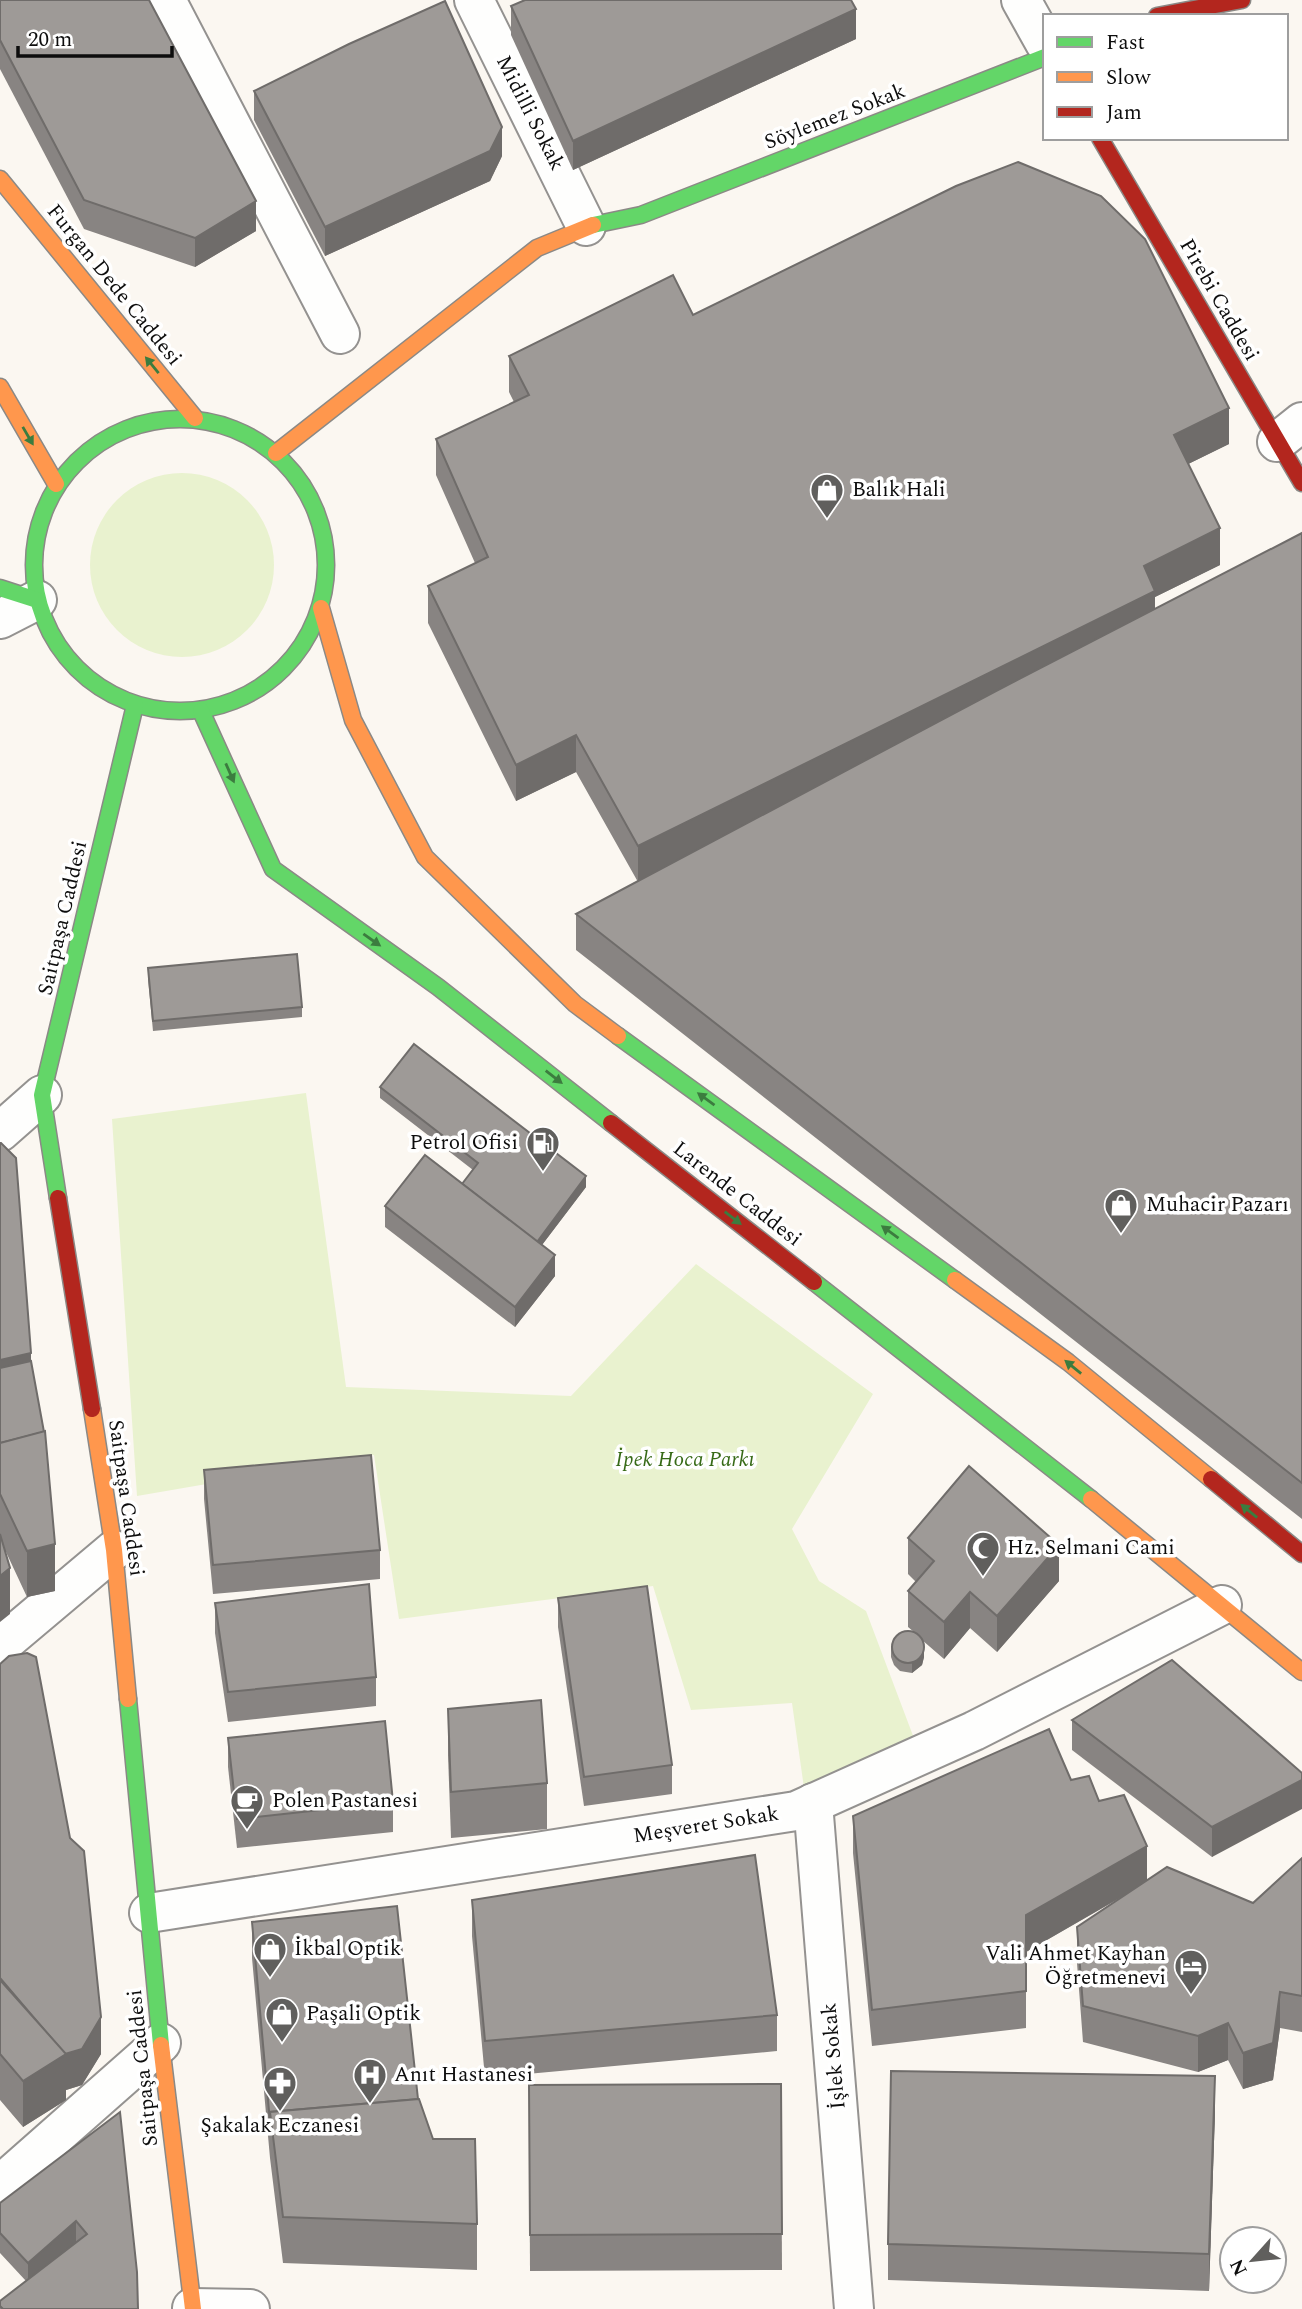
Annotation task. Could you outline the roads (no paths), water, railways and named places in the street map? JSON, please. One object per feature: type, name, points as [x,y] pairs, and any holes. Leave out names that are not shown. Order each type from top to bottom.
[{"type":"main road","points":[[1168,14],[1242,0]]},
{"type":"main road","name":"Söylemez Sokak","points":[[276,453],[537,248],[586,226],[641,215],[1043,58]]},
{"type":"main road","name":"Pirebi Caddesi","points":[[1101,140],[1290,432],[1302,483]]},
{"type":"main road","name":"Furgan Dede Caddesi","points":[[0,178],[195,418]]},
{"type":"main road","points":[[0,387],[56,484]]},
{"type":"main road","points":[[195,418],[238,430],[276,453],[304,485],[321,524],[327,566],[321,608],[303,646],[276,677],[241,699],[201,711],[168,712],[135,705],[102,689],[72,665],[51,635],[37,600],[33,560],[40,520],[56,484],[79,456],[109,435],[150,420],[195,418]]},
{"type":"main road","points":[[0,588],[37,600]]},
{"type":"main road","points":[[321,608],[353,720],[425,857],[565,995],[1068,1362],[1302,1554]]},
{"type":"main road","name":"Saitpaşa Caddesi","points":[[135,705],[42,1095],[114,1550],[161,2043],[192,2308]]},
{"type":"main road","name":"Larende Caddesi","points":[[201,711],[273,869],[438,987],[1140,1537],[1302,1672]]},
{"type":"street","points":[[166,0],[340,334]]},
{"type":"street","name":"Midilli Sokak","points":[[474,0],[586,226]]},
{"type":"street","points":[[1021,0],[1043,39]]},
{"type":"street","points":[[0,619],[37,600]]},
{"type":"street","points":[[0,1132],[42,1095]]},
{"type":"street","points":[[0,1646],[114,1550]]},
{"type":"street","name":"Meşveret Sokak","points":[[149,1913],[796,1811],[974,1731],[1222,1605]]},
{"type":"street","name":"İşlek Sokak","points":[[813,1803],[854,2309]]},
{"type":"street","points":[[0,2185],[161,2043]]},
{"type":"street","points":[[192,2308],[250,2309]]},
{"type":"place","name":"Balık Hali","points":[[827,520]]},
{"type":"place","name":"Petrol Ofisi","points":[[543,1173]]},
{"type":"place","name":"Muhacir Pazarı","points":[[1121,1235]]},
{"type":"place","name":"Hz. Selmani Cami","points":[[983,1578]]},
{"type":"place","name":"Polen Pastanesi","points":[[247,1831]]},
{"type":"place","name":"İkbal Optik","points":[[270,1979]]},
{"type":"place","name":"Vali Ahmet Kayhan Öğretmenevi","points":[[1191,1996]]},
{"type":"place","name":"Paşali Optik","points":[[282,2044]]},
{"type":"place","name":"Anıt Hastanesi","points":[[370,2105]]},
{"type":"place","name":"Şakalak Eczanesi","points":[[280,2113]]},
{"type":"park label","name":"İpek Hoca Parkı","points":[[685,1460]]}]
